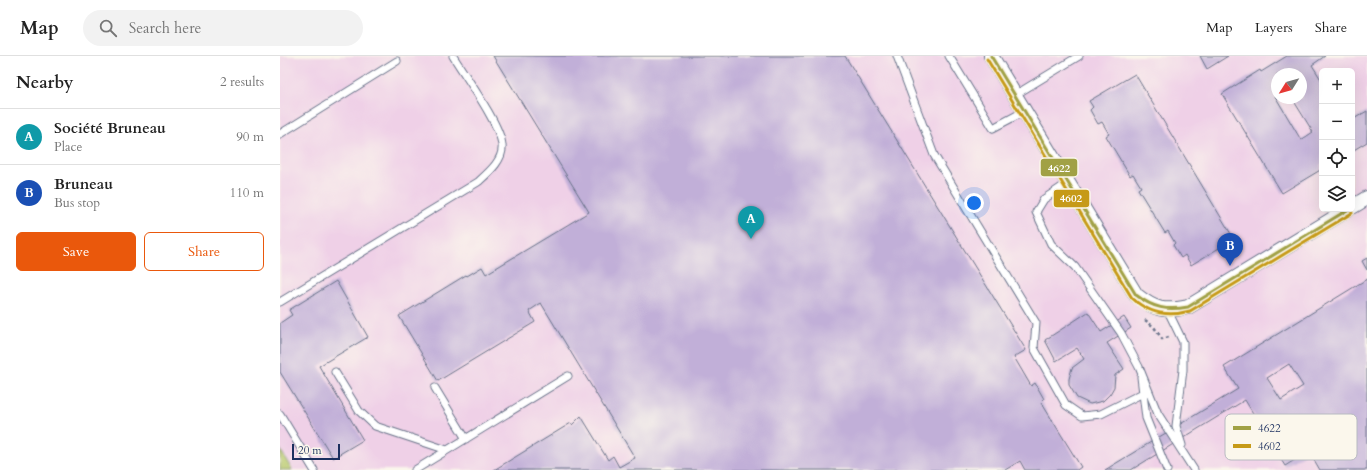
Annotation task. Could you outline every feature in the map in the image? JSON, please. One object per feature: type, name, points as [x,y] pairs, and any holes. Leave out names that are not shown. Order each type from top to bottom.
[{"type":"street","points":[[991,56],[1136,295],[1150,306],[1168,311],[1188,307],[1344,212]]},
{"type":"street","points":[[1355,205],[1367,198]]},
{"type":"lane","points":[[280,302],[478,182],[496,167],[503,146],[495,124],[453,56]]},
{"type":"lane","points":[[898,56],[934,155],[1036,323],[1034,348],[1066,405],[1082,416],[1101,414],[1143,393]]},
{"type":"lane","points":[[949,56],[993,128],[1025,111]]},
{"type":"lane","points":[[1015,95],[1079,56]]},
{"type":"lane","points":[[280,134],[397,61]]},
{"type":"lane","points":[[1068,183],[1044,199],[1036,212],[1050,244],[1075,267],[1122,333],[1139,367],[1158,414],[1186,455],[1194,470]]},
{"type":"lane","points":[[1168,311],[1184,342],[1183,370],[1176,426],[1186,455]]},
{"type":"lane","points":[[1139,367],[1146,418],[1167,470]]},
{"type":"lane","points":[[335,372],[359,411],[374,426],[447,450]]},
{"type":"lane","points":[[417,470],[568,376]]},
{"type":"lane","points":[[435,388],[466,439]]},
{"type":"lane","points":[[280,414],[314,470]]},
{"type":"shaded area","points":[[280,56],[1367,56],[1367,470],[293,470],[280,449]]},
{"type":"green space","points":[[280,449],[292,470],[280,470]]},
{"type":"building","points":[[493,56],[845,56],[1026,350],[1014,357],[1031,386],[1035,383],[1044,399],[1041,402],[1081,467],[1077,470],[1025,470],[1020,461],[1005,470],[494,470],[571,423],[572,425],[581,416],[608,460],[613,456],[619,467],[635,458],[541,303],[529,311],[535,322],[438,381],[399,316],[466,275],[467,276],[482,267],[486,274],[589,212]]},
{"type":"building","points":[[1200,56],[1228,56],[1207,69]]},
{"type":"building","points":[[1287,56],[1325,56],[1312,65],[1319,76],[1319,171],[1282,193],[1222,94],[1260,70],[1261,72]],"holes":[[[1271,68],[1307,68],[1307,104],[1296,104],[1313,132],[1301,140],[1280,104],[1271,104]]]},
{"type":"building","points":[[1135,74],[1234,239],[1191,265],[1185,255],[1181,258],[1173,245],[1175,243],[1168,231],[1165,233],[1138,189],[1141,187],[1133,174],[1130,176],[1106,136],[1109,134],[1102,122],[1098,124],[1090,110],[1093,107],[1089,101]]},
{"type":"building","points":[[1367,111],[1367,142],[1355,149],[1355,140],[1355,118]]},
{"type":"building","points":[[1367,258],[1367,270],[1362,261]]},
{"type":"building","points":[[1367,279],[1367,470],[1320,470],[1314,460],[1357,460],[1357,414],[1253,414],[1245,400],[1131,470],[1105,470],[1238,389],[1224,367]],"holes":[[[1289,364],[1303,386],[1281,400],[1267,378]]]},
{"type":"building","points":[[336,281],[368,337],[319,366],[363,440],[333,458],[280,372],[280,323],[292,315],[289,310]]},
{"type":"building","points":[[1088,312],[1101,332],[1124,317],[1131,328],[1107,343],[1124,369],[1115,375],[1114,387],[1110,394],[1103,401],[1090,404],[1077,398],[1069,385],[1072,368],[1084,359],[1077,348],[1056,361],[1045,340]]},
{"type":"building","points":[[1281,460],[1295,460],[1285,466]]},
{"type":"transit line","name":"4622","points":[[991,56],[1136,295],[1154,306],[1173,309],[1188,307],[1344,212]]},
{"type":"transit line","name":"4602","points":[[987,59],[1132,298],[1145,308],[1152,311],[1166,314],[1190,311],[1352,213]]},
{"type":"place","name":"Société Bruneau","points":[[751,239]]},
{"type":"place","name":"Bruneau","points":[[1230,266]]}]
